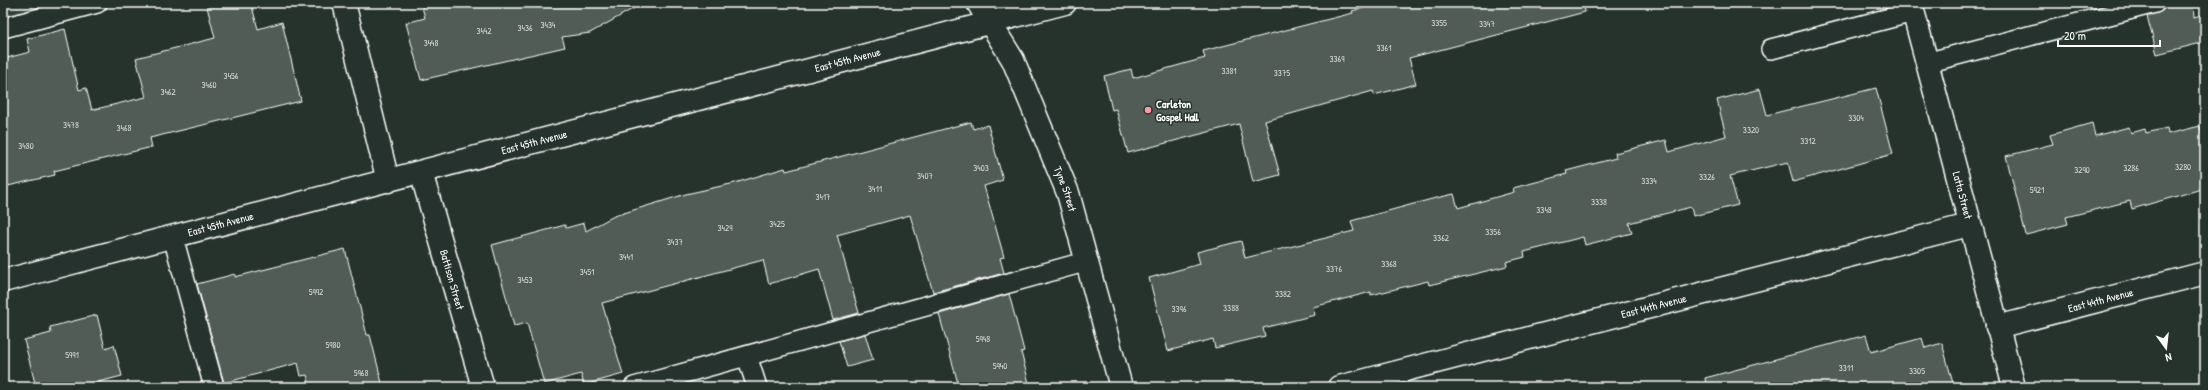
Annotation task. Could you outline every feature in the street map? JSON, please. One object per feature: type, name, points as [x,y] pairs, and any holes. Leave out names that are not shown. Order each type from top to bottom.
[{"type":"street","points":[[344,3],[388,181]]},
{"type":"street","name":"Tyne Street","points":[[978,3],[1013,60],[1068,193],[1088,261],[1121,387]]},
{"type":"street","name":"East 45th Avenue","points":[[3,281],[1065,3]]},
{"type":"street","name":"Latta Street","points":[[1912,7],[1969,225],[2014,387]]},
{"type":"street","name":"Battison Street","points":[[421,172],[483,387]]},
{"type":"street","name":"East 44th Avenue","points":[[1339,387],[1969,225]]},
{"type":"street","name":"East 44th Avenue","points":[[1997,327],[2205,273]]},
{"type":"lane","points":[[3,28],[97,3]]},
{"type":"lane","points":[[1926,63],[2155,3]]},
{"type":"lane","points":[[1771,49],[1912,7]]},
{"type":"lane","points":[[173,237],[214,387]]},
{"type":"lane","points":[[634,387],[1088,261]]},
{"type":"lane","points":[[747,356],[757,387]]},
{"type":"shaded area","points":[[3,3],[97,3],[3,28]]},
{"type":"building","points":[[206,3],[251,3],[258,29],[282,22],[301,101],[150,138],[152,147],[54,171],[55,175],[8,186],[8,184],[3,185],[3,59],[30,52],[27,39],[65,29],[79,90],[86,88],[92,110],[146,97],[136,58],[215,38]]},
{"type":"building","points":[[421,3],[643,3],[590,33],[562,37],[565,47],[421,80],[406,23],[425,18]]},
{"type":"building","points":[[1381,3],[1584,3],[1585,12],[1409,58],[1416,84],[1374,95],[1373,91],[1265,121],[1280,175],[1253,182],[1239,124],[1128,153],[1116,109],[1112,110],[1104,76],[1131,69],[1133,78],[1205,58],[1203,51],[1353,13],[1352,11]]},
{"type":"building","points":[[2166,3],[2193,3],[2194,17],[2205,14],[2205,42],[2157,54],[2147,16],[2162,11]]},
{"type":"building","points":[[1876,88],[1893,154],[1793,182],[1788,162],[1730,176],[1738,205],[1693,216],[1691,207],[1629,223],[1632,233],[1585,245],[1583,237],[1524,252],[1525,257],[1506,262],[1507,266],[1429,285],[1428,281],[1371,295],[1371,292],[1313,307],[1315,315],[1263,328],[1265,336],[1215,348],[1213,339],[1168,351],[1149,278],[1200,264],[1197,252],[1241,241],[1245,258],[1354,231],[1351,221],[1432,199],[1454,194],[1458,208],[1514,192],[1513,188],[1567,174],[1566,171],[1616,158],[1615,153],[1666,140],[1669,152],[1726,136],[1717,100],[1760,89],[1767,115]]},
{"type":"building","points":[[971,122],[973,129],[988,125],[1003,180],[984,186],[1004,257],[1000,258],[1004,273],[933,292],[910,215],[837,235],[859,313],[833,320],[819,269],[769,284],[763,260],[602,303],[623,374],[584,385],[581,374],[544,384],[527,323],[514,326],[492,245],[565,225],[566,228],[584,223],[586,231],[614,216],[686,194],[735,183],[785,168],[786,171]]},
{"type":"building","points":[[2092,123],[2095,136],[2129,127],[2131,133],[2145,129],[2146,133],[2167,128],[2168,134],[2200,126],[2205,146],[2205,188],[2132,209],[2130,201],[2066,217],[2068,224],[2026,235],[2006,156],[2053,144],[2050,135]]},
{"type":"building","points":[[345,249],[367,335],[370,335],[383,387],[310,387],[307,375],[301,376],[298,363],[224,383],[197,284],[235,274],[235,277]]},
{"type":"building","points":[[1009,294],[1024,351],[1021,352],[1030,387],[959,387],[939,314]]},
{"type":"building","points":[[97,315],[105,348],[114,345],[122,376],[79,387],[36,387],[24,340],[51,333],[50,327]]},
{"type":"building","points":[[865,334],[873,360],[847,367],[839,341]]},
{"type":"building","points":[[1866,335],[1871,352],[1922,338],[1925,348],[1942,343],[1954,387],[1706,387],[1705,378]]},
{"type":"place","name":"Carleton Gospel Hall","points":[[1148,110]]}]
